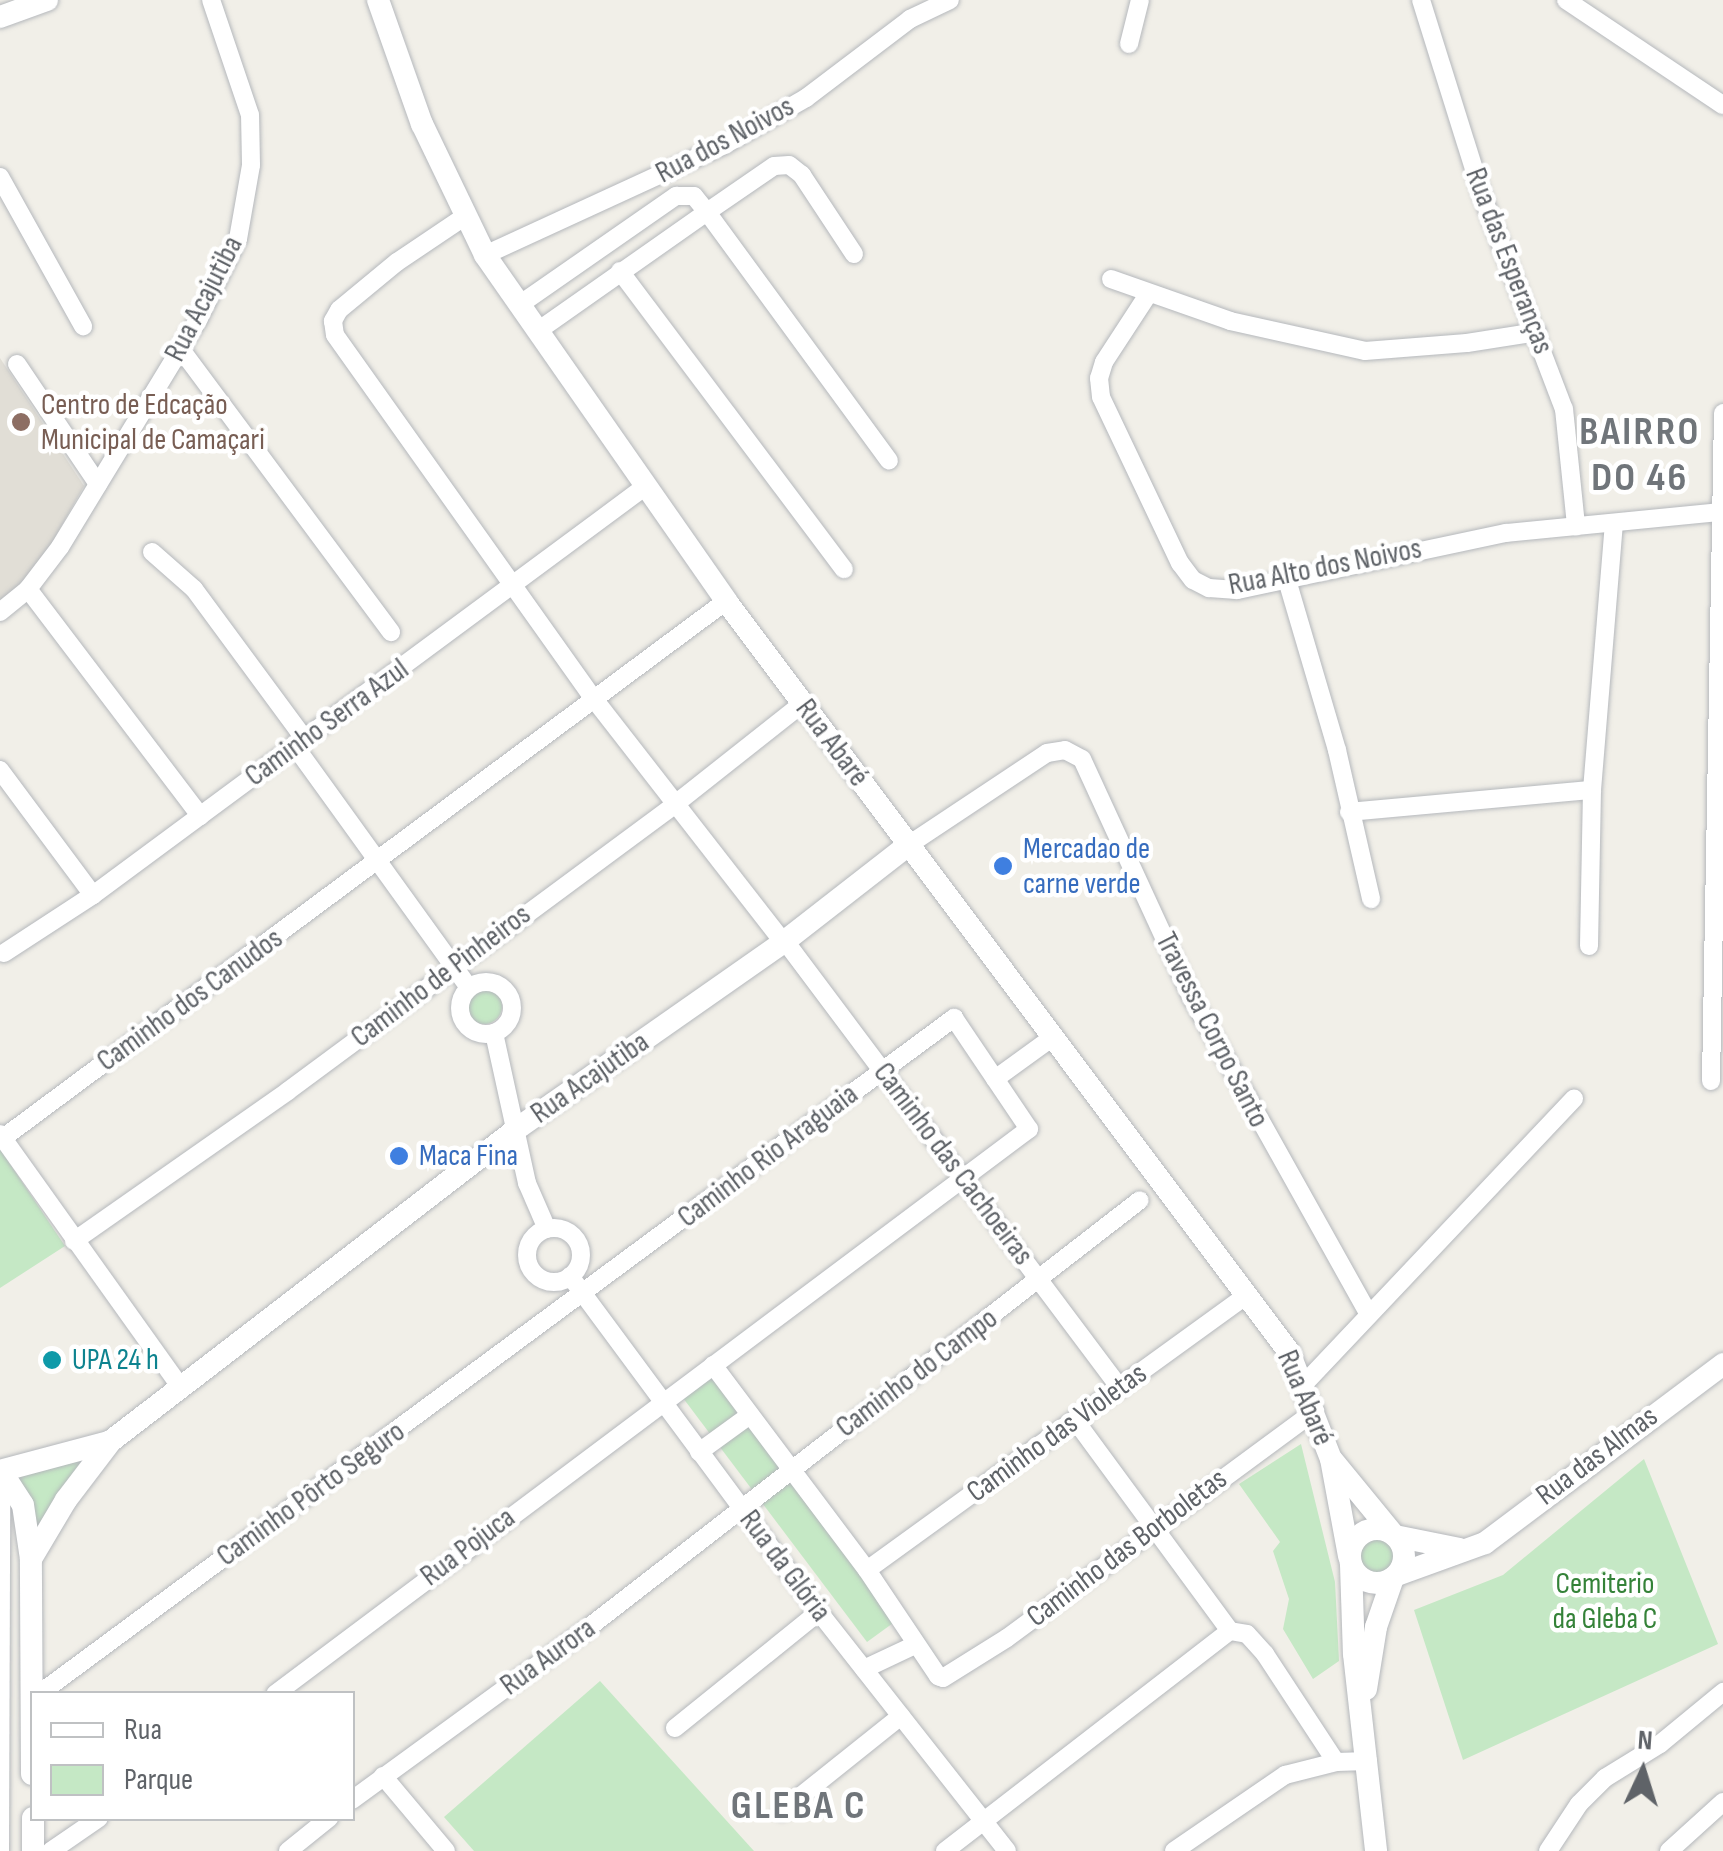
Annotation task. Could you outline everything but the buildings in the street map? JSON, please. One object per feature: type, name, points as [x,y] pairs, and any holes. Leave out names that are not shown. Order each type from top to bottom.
[{"type":"street","points":[[0,17],[47,0]]},
{"type":"street","name":"Rua Acajutiba","points":[[0,612],[28,588],[60,547],[200,318],[238,239],[251,165],[248,105],[211,0]]},
{"type":"street","name":"Rua Abaré","points":[[378,0],[422,124],[485,255],[726,601],[1289,1352],[1331,1459],[1350,1561],[1354,1654],[1376,1851]]},
{"type":"street","name":"Rua dos Noivos","points":[[485,255],[726,144],[806,98],[910,18],[950,0]]},
{"type":"street","points":[[1129,44],[1140,0]]},
{"type":"street","name":"Rua das Esperanças","points":[[1420,0],[1480,192],[1564,409],[1576,526]]},
{"type":"street","points":[[1566,0],[1723,105]]},
{"type":"street","points":[[540,330],[774,166],[789,166],[802,175],[854,254]]},
{"type":"street","points":[[0,177],[83,326]]},
{"type":"street","points":[[522,303],[676,196],[694,196],[889,462]]},
{"type":"street","name":"Caminho das Cachoeiras","points":[[464,217],[351,299],[335,315],[334,335],[594,699],[883,1070],[1120,1388]]},
{"type":"street","points":[[620,271],[844,569]]},
{"type":"street","points":[[1111,280],[1261,330],[1365,352],[1537,332]]},
{"type":"street","name":"Rua Alto dos Noivos","points":[[1149,293],[1099,378],[1101,397],[1121,446],[1193,580],[1227,590],[1436,546],[1576,526],[1720,512]]},
{"type":"street","points":[[180,348],[391,632]]},
{"type":"street","points":[[17,364],[98,484]]},
{"type":"street","points":[[1711,1082],[1723,413]]},
{"type":"street","name":"Caminho Serra Azul","points":[[4,953],[93,895],[646,486]]},
{"type":"street","points":[[1589,946],[1592,790],[1614,524]]},
{"type":"street","points":[[152,552],[194,590],[469,988]]},
{"type":"street","points":[[1287,580],[1338,750],[1349,812],[1372,899]]},
{"type":"street","points":[[28,588],[200,816]]},
{"type":"street","name":"Caminho dos Canudos","points":[[1,1136],[726,601]]},
{"type":"street","name":"Caminho de Pinheiros","points":[[74,1242],[165,1180],[674,805],[802,704]]},
{"type":"street","name":"Travessa Corpo Santo","points":[[907,846],[1047,754],[1065,750],[1082,760],[1192,998],[1370,1315]]},
{"type":"street","points":[[0,770],[93,895]]},
{"type":"street","points":[[1349,812],[1592,790]]},
{"type":"street","name":"Rua Acajutiba","points":[[31,1558],[65,1501],[111,1441],[518,1128],[784,942],[907,846]]},
{"type":"street","points":[[488,982],[506,991],[512,1010],[510,1020],[494,1033],[474,1032],[461,1017],[462,997],[469,988],[488,982]]},
{"type":"street","name":"Caminho Rio Araguaia","points":[[582,1294],[954,1018],[995,1079]]},
{"type":"street","points":[[494,1033],[518,1128],[527,1183],[546,1229]]},
{"type":"street","points":[[995,1079],[1053,1038]]},
{"type":"street","name":"Rua Pojuca","points":[[279,1691],[1029,1129],[995,1079]]},
{"type":"street","points":[[1304,1384],[1574,1098]]},
{"type":"street","points":[[1,1136],[182,1388]]},
{"type":"street","name":"Caminho do Campo","points":[[742,1510],[790,1468],[1140,1200]]},
{"type":"street","points":[[546,1229],[565,1230],[578,1243],[580,1261],[570,1276],[552,1282],[530,1266],[532,1240],[546,1229]]},
{"type":"street","name":"Rua da Glória","points":[[570,1276],[819,1612],[1007,1851]]},
{"type":"street","name":"Caminho Pôrto Seguro","points":[[43,1691],[582,1294]]},
{"type":"street","name":"Caminho das Violetas","points":[[868,1570],[1247,1295]]},
{"type":"street","name":"Rua das Almas","points":[[1395,1576],[1473,1549],[1723,1364]]},
{"type":"street","points":[[713,1365],[868,1570],[916,1644],[864,1669]]},
{"type":"street","name":"Caminho das Borboletas","points":[[916,1644],[938,1676],[952,1676],[1315,1411]]},
{"type":"street","points":[[699,1452],[750,1415]]},
{"type":"street","points":[[1075,1420],[1230,1632]]},
{"type":"street","points":[[0,1471],[111,1441]]},
{"type":"street","name":"Rua Abaré","points":[[1331,1459],[1394,1535]]},
{"type":"street","points":[[0,1471],[22,1505],[31,1558],[32,1691]]},
{"type":"street","points":[[0,1471],[0,1851]]},
{"type":"street","name":"Rua Aurora","points":[[355,1798],[742,1510]]},
{"type":"street","points":[[1394,1535],[1404,1553],[1395,1576],[1369,1582],[1350,1561],[1362,1534],[1380,1529],[1442,1549],[1473,1549]]},
{"type":"street","name":"Rua Abaré","points":[[1362,1707],[1376,1627],[1395,1576]]},
{"type":"street","points":[[675,1728],[819,1612]]},
{"type":"street","points":[[944,1851],[1230,1632],[1246,1634],[1265,1654],[1336,1762]]},
{"type":"street","points":[[1548,1851],[1579,1804],[1605,1778],[1660,1744],[1723,1692]]},
{"type":"street","points":[[782,1811],[900,1716]]},
{"type":"street","points":[[1174,1851],[1285,1775],[1336,1762],[1368,1761]]},
{"type":"street","points":[[384,1776],[446,1851]]},
{"type":"street","points":[[1669,1851],[1723,1802]]},
{"type":"street","points":[[33,1821],[33,1851]]},
{"type":"street","points":[[51,1851],[96,1821]]},
{"type":"street","points":[[288,1851],[325,1821]]},
{"type":"shaded area","name":"Centro de Edcação Municipal de Camaçari","points":[[0,358],[84,486],[45,555],[22,585],[0,600]]},
{"type":"green space","points":[[484,988],[497,993],[502,1006],[497,1019],[484,1024],[471,1019],[466,1006],[471,993]]},
{"type":"green space","points":[[0,1149],[65,1246],[0,1288]]},
{"type":"green space","points":[[709,1372],[900,1618],[867,1642],[680,1394]]},
{"type":"green space","points":[[1301,1444],[1335,1582],[1339,1661],[1313,1679],[1283,1629],[1289,1599],[1273,1551],[1280,1542],[1239,1484]]},
{"type":"green space","points":[[97,1448],[32,1553],[12,1473]]},
{"type":"green space","name":"Cemiterio da Gleba C","points":[[1644,1459],[1718,1644],[1463,1760],[1414,1610],[1503,1575]]},
{"type":"green space","points":[[1378,1532],[1395,1539],[1402,1556],[1395,1573],[1378,1580],[1361,1573],[1354,1556],[1361,1539]]},
{"type":"green space","points":[[600,1681],[754,1851],[474,1851],[444,1817]]},
{"type":"place","name":"Centro de Edcação Municipal de Camaçari","points":[[21,422]]},
{"type":"place","name":"Mercadao de carne verde","points":[[1003,866]]},
{"type":"place","name":"Maca Fina","points":[[399,1156]]},
{"type":"place","name":"UPA 24 h","points":[[52,1360]]},
{"type":"district","name":"BAIRRO DO 46","points":[[1640,455]]},
{"type":"district","name":"GLEBA C","points":[[799,1806]]}]
